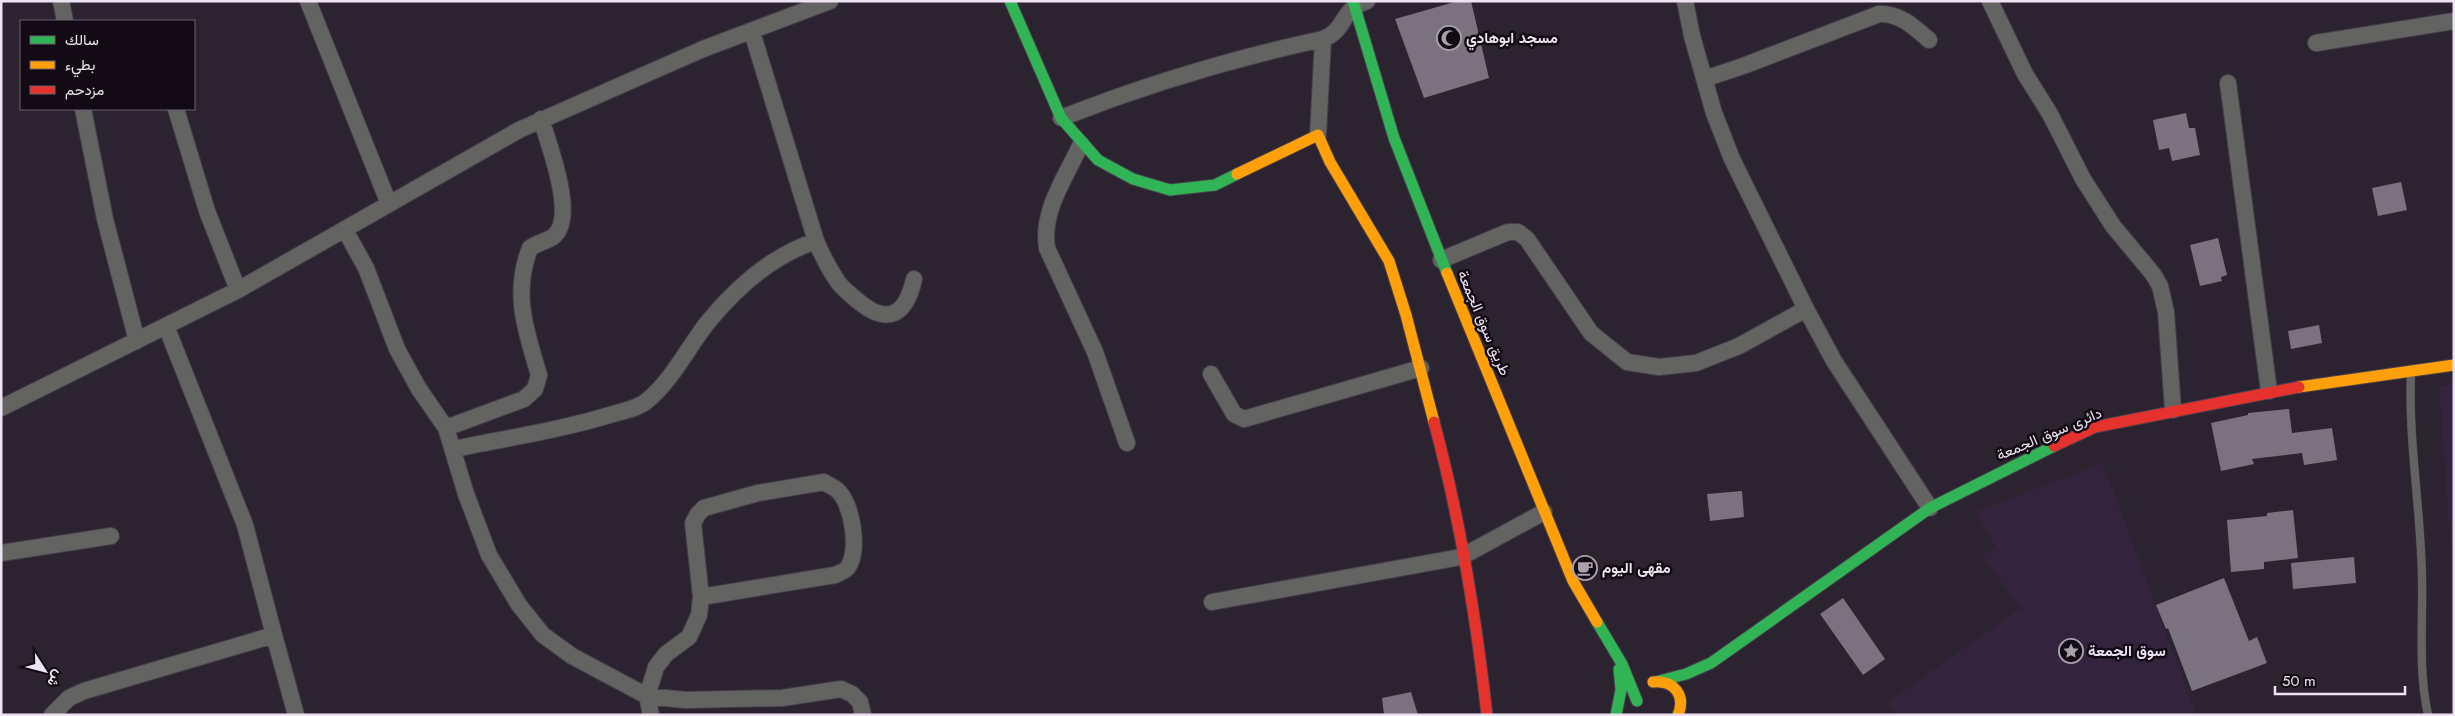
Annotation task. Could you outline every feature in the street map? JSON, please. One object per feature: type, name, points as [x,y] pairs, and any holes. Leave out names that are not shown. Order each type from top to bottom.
[{"type":"street","points":[[61,1],[65,20]]},
{"type":"street","points":[[308,1],[388,204]]},
{"type":"street","points":[[1,408],[238,290],[541,119],[703,49],[830,1]]},
{"type":"street","points":[[1010,1],[1061,118],[1098,160],[1133,180],[1170,190],[1215,185],[1318,136]]},
{"type":"street","points":[[1686,1],[1704,79],[1714,113],[1732,158],[1806,309],[1834,361],[1930,508]]},
{"type":"street","points":[[1990,1],[2025,74],[2050,114],[2083,179],[2113,226],[2153,274],[2160,286],[2166,312],[2173,410]]},
{"type":"street","points":[[1061,118],[1115,97],[1230,63],[1323,39],[1333,35],[1358,3]]},
{"type":"street","name":"طريق سوق الجمعة","points":[[1358,3],[1394,138],[1441,260],[1573,581],[1614,651],[1637,708],[1642,689],[1656,682]]},
{"type":"street","points":[[1704,79],[1879,14],[1888,14],[1908,22],[1929,40]]},
{"type":"street","points":[[2316,44],[2454,21]]},
{"type":"street","points":[[752,32],[816,241],[839,284],[872,312],[888,315],[901,310],[911,294],[914,279]]},
{"type":"street","points":[[1323,39],[1318,136],[1330,162],[1389,261],[1421,368],[1444,459],[1461,557],[1478,636],[1487,715]]},
{"type":"street","points":[[2228,83],[2269,391]]},
{"type":"street","points":[[83,110],[105,218],[137,341]]},
{"type":"street","points":[[176,110],[207,211],[238,290]]},
{"type":"street","points":[[446,428],[524,399],[539,382],[539,375],[520,308],[523,282],[530,248],[554,236],[560,227],[562,207],[554,160],[541,119]]},
{"type":"street","points":[[1082,144],[1048,215],[1044,231],[1047,248],[1095,352],[1127,443]]},
{"type":"street","points":[[345,230],[366,268],[397,349],[419,389],[446,428],[454,449],[466,494],[489,555],[519,605],[543,635],[572,656],[647,696],[685,700],[782,698],[841,689],[852,694],[860,702],[863,715]]},
{"type":"street","points":[[1441,260],[1508,232],[1518,232],[1527,239],[1591,333],[1627,362],[1659,367],[1696,363],[1705,360],[1738,346],[1806,309]]},
{"type":"street","points":[[454,449],[594,420],[633,408],[648,401],[670,376],[708,322],[732,296],[779,257],[816,241]]},
{"type":"street","points":[[166,326],[245,525],[296,715]]},
{"type":"street","name":"دائرى سوق الجمعة","points":[[1735,648],[1930,508],[2040,452],[2096,427],[2269,391],[2454,365]]},
{"type":"street","points":[[1211,374],[1234,414],[1244,419],[1421,368]]},
{"type":"street","points":[[651,715],[647,696],[656,667],[666,654],[689,637],[699,615],[701,597],[693,523],[698,514],[704,508],[758,493],[824,482],[837,490],[845,499],[855,538],[852,559],[848,568],[835,575],[701,597]]},
{"type":"street","points":[[1212,602],[1461,557],[1544,512]]},
{"type":"street","points":[[1,553],[111,536]]},
{"type":"street","points":[[52,715],[69,698],[84,691],[274,635]]},
{"type":"street","points":[[1704,679],[1735,648]]},
{"type":"street","points":[[1656,682],[1686,674],[1711,663],[1735,648]]},
{"type":"street","points":[[1614,651],[1656,682],[1676,688],[1681,699],[1680,711]]},
{"type":"street","points":[[1614,651],[1621,690],[1616,715]]},
{"type":"street","points":[[1680,711],[1693,692]]},
{"type":"lane","points":[[2411,371],[2409,406],[2422,578],[2421,655],[2423,693],[2428,715]]},
{"type":"shaded area","points":[[2454,385],[2454,540],[2450,541],[2439,386]]},
{"type":"shaded area","points":[[2103,463],[2196,715],[1896,715],[1888,702],[2021,608],[1982,556],[1996,547],[1975,512]]},
{"type":"building","points":[[1458,1],[1471,1],[1489,78],[1424,98],[1395,19]]},
{"type":"building","points":[[2186,113],[2189,128],[2195,128],[2200,155],[2172,161],[2169,148],[2159,150],[2153,120]]},
{"type":"building","points":[[2401,182],[2407,210],[2378,216],[2372,188]]},
{"type":"building","points":[[2218,238],[2227,275],[2221,277],[2222,281],[2200,286],[2190,245]]},
{"type":"building","points":[[2319,325],[2322,343],[2291,349],[2288,331]]},
{"type":"building","points":[[2289,409],[2292,433],[2332,428],[2337,460],[2304,465],[2302,453],[2252,459],[2254,464],[2221,471],[2211,423],[2248,415],[2248,413]]},
{"type":"building","points":[[1742,491],[1744,517],[1710,521],[1707,494]]},
{"type":"building","points":[[2293,510],[2298,558],[2264,562],[2264,569],[2231,572],[2227,520],[2267,516],[2267,513]]},
{"type":"building","points":[[2354,557],[2356,583],[2293,589],[2291,563]]},
{"type":"building","points":[[2224,578],[2249,641],[2257,637],[2267,663],[2192,691],[2168,628],[2166,629],[2156,605]]},
{"type":"building","points":[[1843,598],[1885,659],[1863,675],[1820,614]]},
{"type":"building","points":[[1411,692],[1418,715],[1384,715],[1382,698]]},
{"type":"traffic: fast","points":[[1010,1],[1061,118],[1098,160],[1133,179],[1170,190],[1215,185],[1237,174]]},
{"type":"traffic: fast","points":[[1353,1],[1394,138],[1447,273]]},
{"type":"traffic: fast","points":[[1659,681],[1686,674],[1711,663],[1930,508],[2054,446]]},
{"type":"traffic: fast","points":[[1597,622],[1622,664],[1637,701]]},
{"type":"traffic: fast","points":[[1616,715],[1621,690],[1619,669]]},
{"type":"traffic: slow","points":[[1237,174],[1318,135],[1330,162],[1389,261],[1406,315],[1434,422]]},
{"type":"traffic: slow","points":[[1447,273],[1573,581],[1597,622]]},
{"type":"traffic: slow","points":[[2299,387],[2454,365]]},
{"type":"traffic: slow","points":[[1653,682],[1667,684],[1676,690],[1680,701],[1678,715]]},
{"type":"traffic: jam","points":[[2054,446],[2095,427],[2299,387]]},
{"type":"traffic: jam","points":[[1434,422],[1452,494],[1466,568],[1478,641],[1487,715]]},
{"type":"place","name":"مسجد ابوهادي","points":[[1449,38]]},
{"type":"place","name":"مقهى اليوم","points":[[1585,568]]},
{"type":"place","name":"سوق الجمعة","points":[[2071,651]]}]
